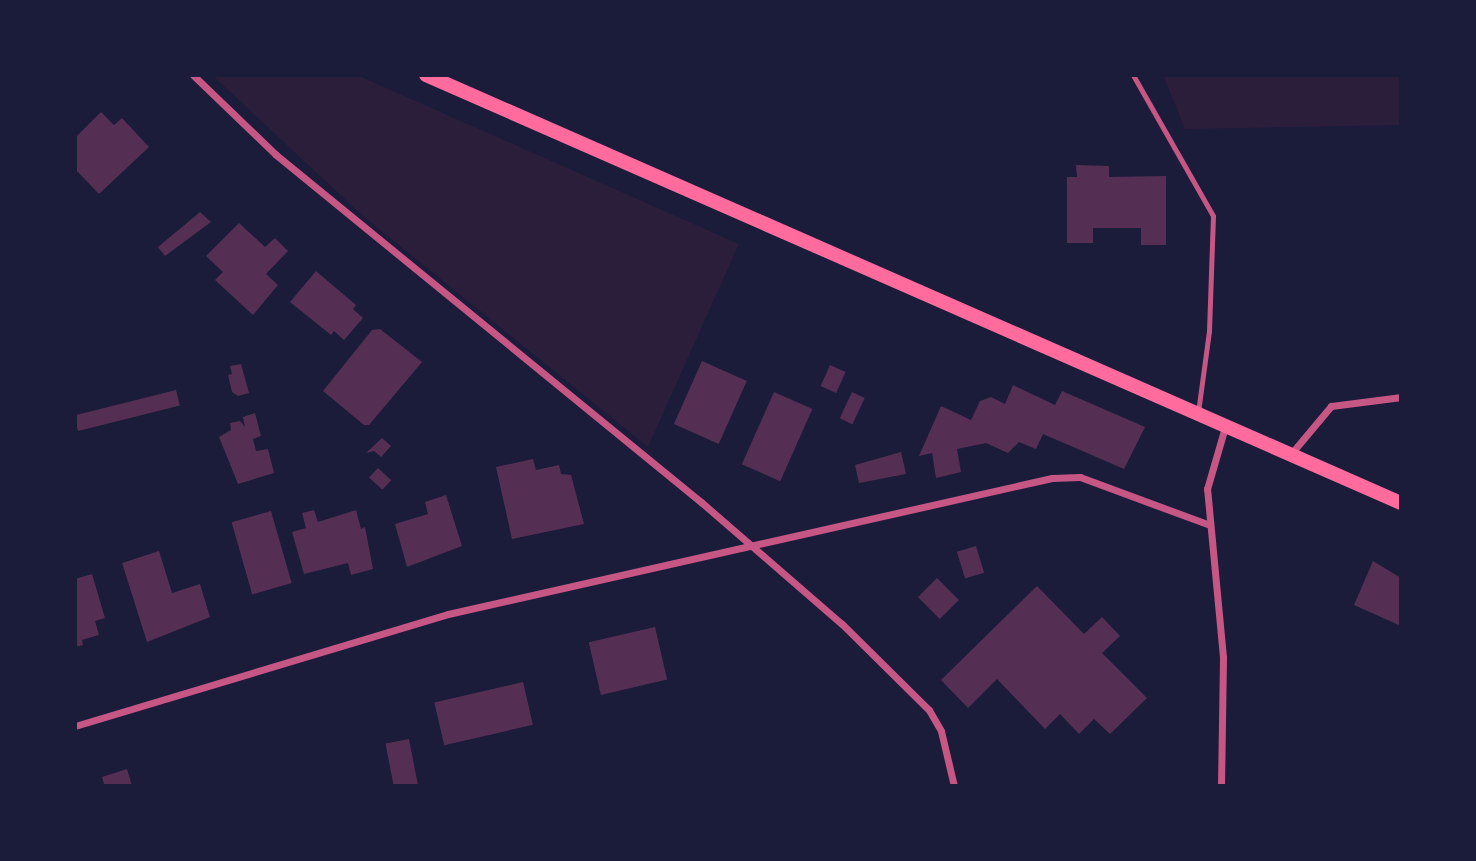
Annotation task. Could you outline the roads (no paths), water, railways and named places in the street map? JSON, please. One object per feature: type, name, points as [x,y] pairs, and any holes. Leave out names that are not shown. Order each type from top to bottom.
[{"type":"main road","points":[[426,75],[1401,503]]},
{"type":"street","points":[[192,75],[303,178],[751,544],[822,606],[929,710],[941,731],[954,786]]},
{"type":"street","points":[[1290,455],[1331,406],[1401,397]]},
{"type":"street","points":[[1221,786],[1223,656],[1207,524],[1207,489],[1225,427]]},
{"type":"street","points":[[75,726],[448,614],[1052,478],[1080,477],[1207,524]]},
{"type":"lane","points":[[1133,75],[1213,216],[1209,331],[1198,415]]}]
